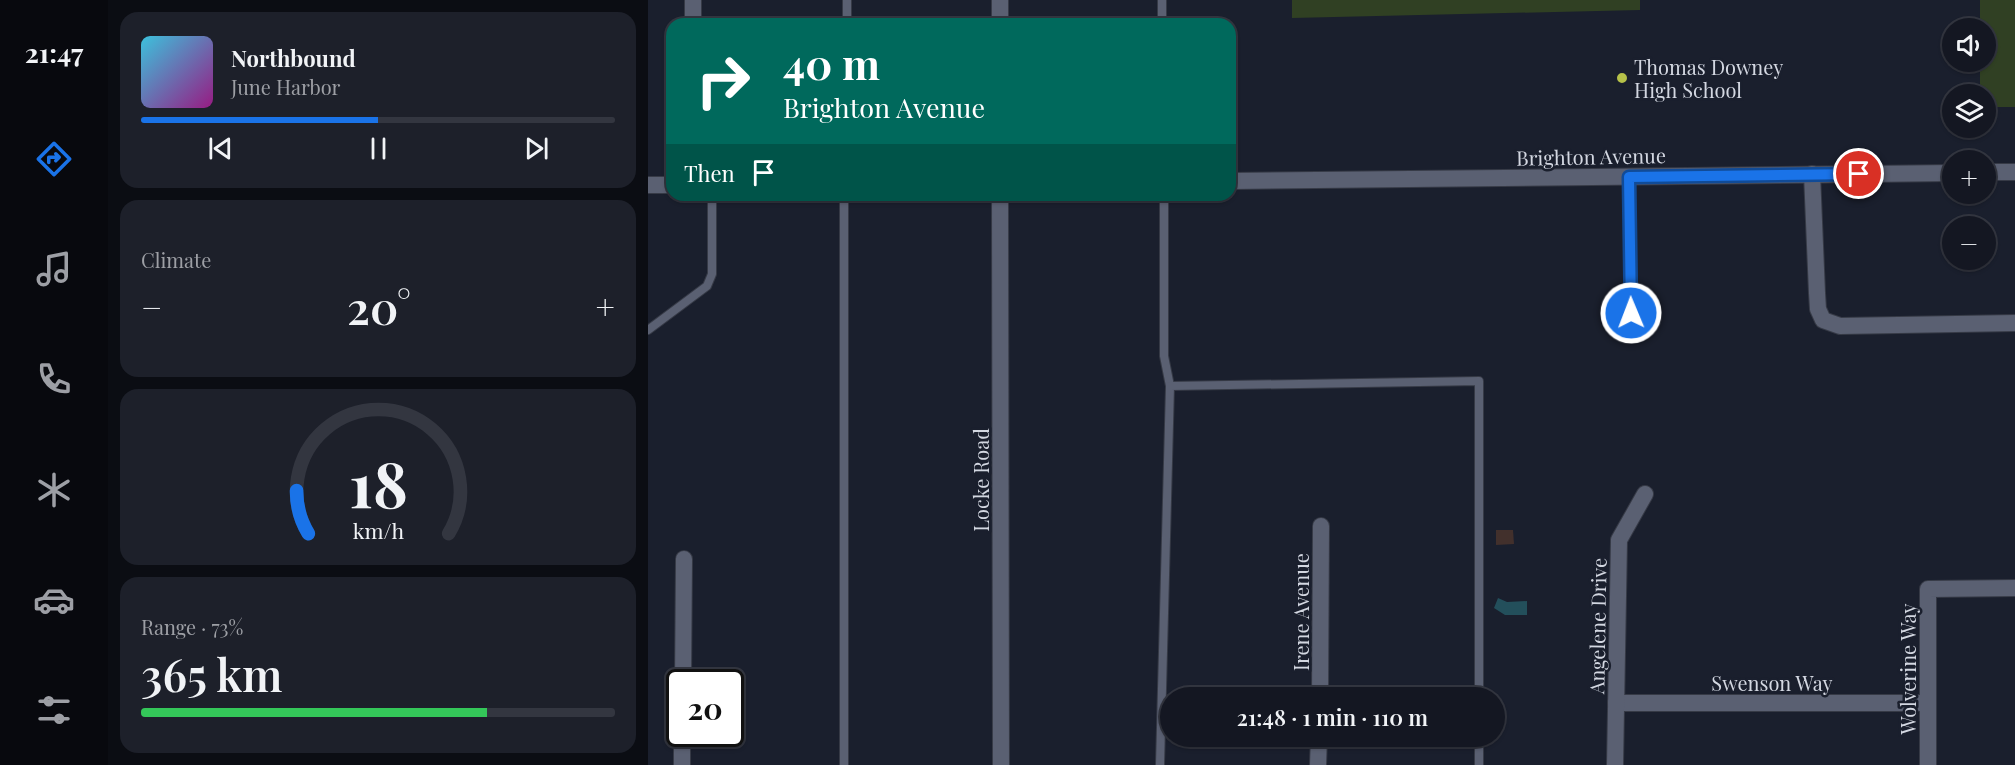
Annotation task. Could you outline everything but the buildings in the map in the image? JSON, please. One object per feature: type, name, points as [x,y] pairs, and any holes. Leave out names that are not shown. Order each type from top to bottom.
[{"type":"street","points":[[693,0],[693,18]]},
{"type":"street","points":[[1000,0],[1000,18]]},
{"type":"street","name":"Brighton Avenue","points":[[1236,181],[1942,172]]},
{"type":"street","points":[[1996,172],[2015,172]]},
{"type":"street","points":[[1812,174],[1818,309],[1823,320],[1840,326],[2015,323]]},
{"type":"street","points":[[648,185],[666,185]]},
{"type":"street","name":"Locke Road","points":[[1000,201],[1001,765]]},
{"type":"street","name":"Angelene Drive","points":[[1615,765],[1619,540],[1645,494]]},
{"type":"street","name":"Irene Avenue","points":[[1320,687],[1321,526]]},
{"type":"street","points":[[683,669],[684,558]]},
{"type":"street","name":"Wolverine Way","points":[[1928,765],[1928,589],[2015,588]]},
{"type":"street","name":"Swenson Way","points":[[1616,703],[1928,703]]},
{"type":"street","points":[[682,747],[682,765]]},
{"type":"street","points":[[1318,765],[1319,747]]},
{"type":"lane","points":[[847,0],[847,18]]},
{"type":"lane","points":[[1162,0],[1162,18]]},
{"type":"lane","points":[[1629,177],[1631,313]]},
{"type":"lane","points":[[648,330],[707,286],[712,274],[712,201]]},
{"type":"lane","points":[[844,201],[844,765]]},
{"type":"lane","points":[[1161,765],[1170,386],[1164,356],[1164,201]]},
{"type":"lane","points":[[1170,386],[1479,381],[1479,687]]},
{"type":"lane","points":[[1479,747],[1479,765]]},
{"type":"green space","points":[[1292,0],[1640,0],[1640,10],[1292,18]]},
{"type":"green space","points":[[1980,0],[2015,0],[2015,107],[1996,107],[1996,84],[1980,84],[1980,72],[1996,72],[1996,18],[1980,18]]},
{"type":"water","points":[[1498,598],[1507,602],[1527,601],[1527,615],[1505,615],[1494,608]]},
{"type":"place","name":"Thomas Downey High School","points":[[1622,78]]},
{"type":"route","points":[[1631,313],[1629,177],[1859,174]]}]
